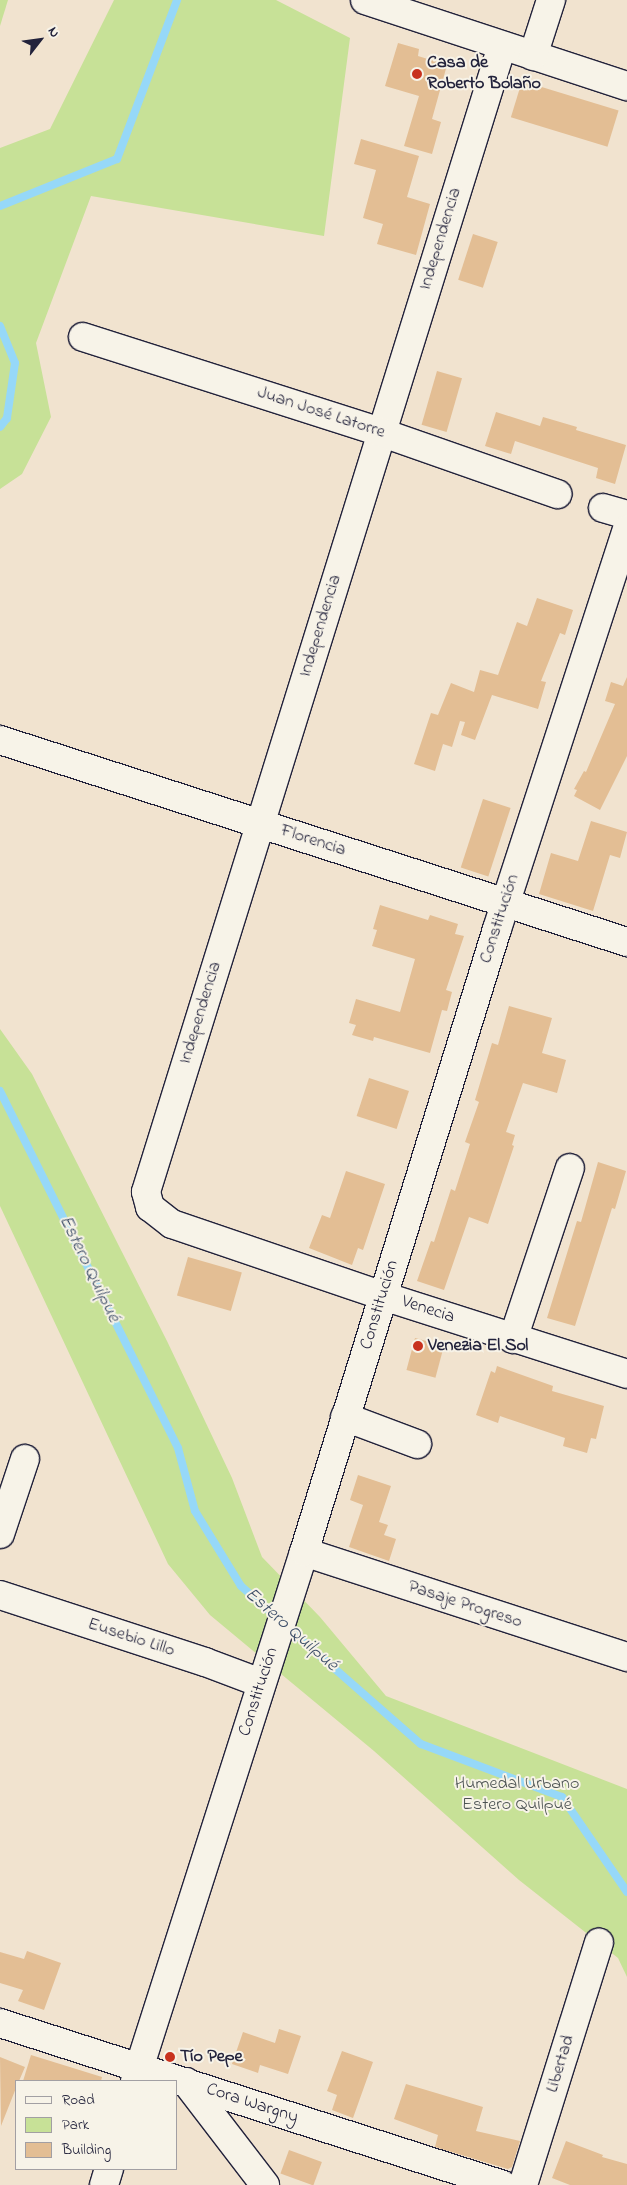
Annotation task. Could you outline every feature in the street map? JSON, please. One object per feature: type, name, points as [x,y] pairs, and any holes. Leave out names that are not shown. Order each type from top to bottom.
[{"type":"street","points":[[366,0],[627,86]]},
{"type":"street","points":[[534,56],[551,0]]},
{"type":"street","name":"Independencia","points":[[150,1207],[146,1192],[380,432],[502,46]]},
{"type":"street","name":"Juan José Latorre","points":[[83,337],[380,432],[557,494]]},
{"type":"street","name":"Constitución","points":[[137,2074],[304,1552],[506,902],[627,530]]},
{"type":"street","name":"Florencia","points":[[0,740],[627,942]]},
{"type":"street","points":[[514,1338],[570,1168]]},
{"type":"street","name":"Venecia","points":[[150,1207],[172,1224],[383,1296],[627,1374]]},
{"type":"street","points":[[346,1417],[417,1444]]},
{"type":"street","points":[[0,1534],[25,1459]]},
{"type":"street","name":"Pasaje Progreso","points":[[304,1552],[627,1657]]},
{"type":"street","name":"Eusebio Lillo","points":[[0,1595],[205,1662],[264,1675]]},
{"type":"street","name":"Libertad","points":[[523,2185],[599,1943]]},
{"type":"street","name":"Cora Wargny","points":[[0,2023],[137,2074],[174,2080]]},
{"type":"street","name":"Cora Wargny","points":[[178,2081],[504,2185]]},
{"type":"street","points":[[186,2082],[265,2185]]},
{"type":"street","points":[[104,2185],[109,2170]]},
{"type":"green space","points":[[0,0],[8,0],[0,26]]},
{"type":"green space","points":[[114,0],[276,0],[350,38],[324,236],[91,196],[36,343],[51,417],[22,474],[0,489],[0,148],[50,129]]},
{"type":"green space","name":"Humedal Urbano Estero Quilpué","points":[[0,1029],[32,1074],[167,1341],[232,1478],[262,1557],[320,1617],[386,1696],[627,1789],[627,1977],[618,1958],[519,1880],[374,1751],[210,1615],[168,1564],[0,1206]]},
{"type":"building","points":[[398,43],[419,49],[418,56],[447,65],[432,119],[441,122],[432,154],[404,146],[419,96],[385,86]]},
{"type":"building","points":[[522,81],[619,111],[607,147],[511,117]]},
{"type":"building","points":[[361,139],[419,156],[407,197],[430,204],[416,255],[377,244],[383,224],[363,218],[376,170],[354,164]]},
{"type":"building","points":[[473,234],[498,242],[483,288],[458,280]]},
{"type":"building","points":[[437,371],[462,378],[447,432],[422,425]]},
{"type":"building","points":[[496,412],[540,426],[543,417],[577,427],[576,430],[626,445],[615,484],[596,478],[598,468],[515,441],[511,454],[485,446]]},
{"type":"building","points":[[537,598],[573,610],[565,635],[560,633],[541,681],[546,682],[538,709],[492,695],[475,740],[461,735],[465,722],[460,721],[452,747],[443,744],[435,771],[414,764],[431,713],[438,715],[451,683],[474,692],[480,670],[498,675],[517,622],[527,626]]},
{"type":"building","points":[[627,677],[627,756],[600,810],[574,796],[577,790],[574,789],[584,771],[586,772],[615,704],[605,701],[611,682],[623,686]]},
{"type":"building","points":[[483,799],[511,808],[488,876],[461,867]]},
{"type":"building","points":[[591,821],[627,832],[620,858],[610,855],[593,911],[539,894],[551,853],[578,861]]},
{"type":"building","points":[[380,905],[428,920],[430,915],[458,924],[455,934],[464,936],[446,990],[452,992],[447,1011],[442,1010],[430,1053],[374,1037],[373,1041],[352,1035],[356,1025],[349,1023],[356,999],[400,1012],[415,959],[372,946],[377,930],[373,929]]},
{"type":"building","points":[[509,1006],[552,1018],[542,1053],[566,1060],[557,1093],[523,1083],[506,1132],[515,1135],[512,1145],[514,1146],[488,1224],[469,1217],[444,1290],[417,1281],[431,1241],[434,1242],[451,1189],[455,1191],[470,1144],[465,1142],[479,1102],[475,1100],[492,1043],[498,1045]]},
{"type":"building","points":[[369,1078],[409,1091],[397,1129],[357,1116]]},
{"type":"building","points":[[598,1162],[626,1171],[615,1209],[612,1208],[575,1326],[547,1318],[577,1221],[581,1222]]},
{"type":"building","points":[[346,1171],[385,1184],[363,1250],[358,1248],[352,1265],[309,1248],[322,1215],[330,1218]]},
{"type":"building","points":[[188,1257],[242,1272],[231,1311],[177,1295]]},
{"type":"building","points":[[415,1338],[444,1346],[435,1378],[406,1370]]},
{"type":"building","points":[[497,1366],[553,1386],[552,1391],[604,1406],[596,1439],[591,1438],[587,1453],[563,1446],[565,1438],[500,1416],[498,1423],[476,1415],[491,1371],[495,1373]]},
{"type":"building","points":[[358,1475],[391,1486],[379,1522],[388,1525],[384,1535],[396,1539],[389,1561],[349,1547],[363,1505],[350,1500]]},
{"type":"building","points":[[27,1951],[61,1963],[44,2010],[18,2001],[23,1990],[0,1983],[0,1952],[24,1959]]},
{"type":"building","points":[[279,2029],[301,2036],[288,2074],[260,2065],[258,2073],[232,2064],[243,2032],[275,2043]]},
{"type":"building","points":[[342,2051],[373,2062],[353,2118],[332,2110],[337,2095],[327,2091]]},
{"type":"building","points":[[31,2055],[102,2077],[101,2080],[23,2080]]},
{"type":"building","points":[[0,2057],[25,2067],[19,2080],[15,2080],[15,2091],[1,2126]]},
{"type":"building","points":[[406,2084],[483,2107],[476,2131],[520,2141],[512,2167],[508,2169],[435,2147],[438,2135],[394,2119]]},
{"type":"building","points":[[566,2141],[603,2155],[602,2157],[627,2164],[627,2185],[570,2185],[552,2178]]},
{"type":"building","points":[[289,2150],[322,2162],[314,2185],[280,2173]]},
{"type":"waterway","points":[[0,206],[117,159],[177,0]]},
{"type":"waterway","points":[[0,326],[15,363],[7,418],[0,427]]},
{"type":"waterway","name":"Estero Quilpué","points":[[0,1091],[178,1448],[195,1511],[241,1586],[277,1618]]},
{"type":"waterway","name":"Estero Quilpué","points":[[286,1626],[421,1744],[562,1797],[627,1892]]},
{"type":"place","name":"Casa de Roberto Bolaño","points":[[417,74]]},
{"type":"place","name":"Venezia El Sol","points":[[418,1346]]},
{"type":"place","name":"Tío Pepe","points":[[170,2057]]}]
